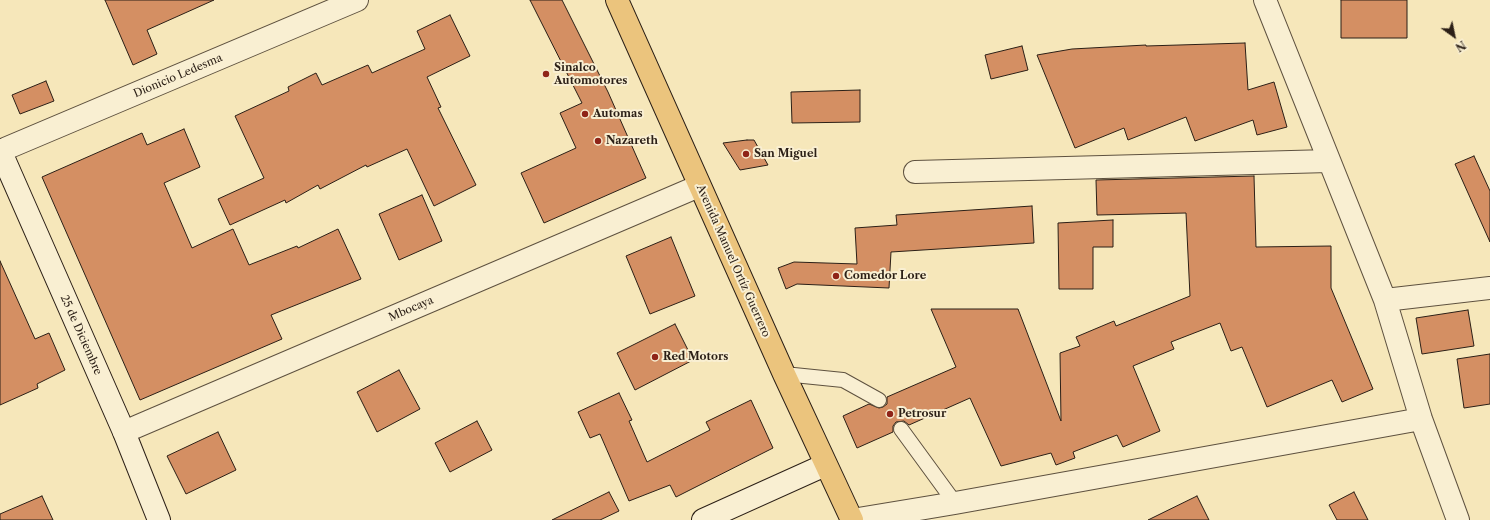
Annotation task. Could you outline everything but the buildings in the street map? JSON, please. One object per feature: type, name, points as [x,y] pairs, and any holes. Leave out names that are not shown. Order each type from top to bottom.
[{"type":"main road","name":"Avenida Manuel Ortíz Guerrero","points":[[617,0],[825,465],[852,520]]},
{"type":"street","name":"Dionicio Ledesma","points":[[0,151],[357,0]]},
{"type":"street","points":[[1265,0],[1385,300],[1422,419],[1458,520]]},
{"type":"street","name":"25 de Diciembre","points":[[0,151],[124,432],[159,520]]},
{"type":"street","points":[[914,172],[1329,161]]},
{"type":"street","name":"Mbocaya","points":[[124,432],[699,186]]},
{"type":"street","points":[[1385,300],[1490,288]]},
{"type":"street","points":[[852,520],[955,503],[1422,419]]},
{"type":"street","points":[[703,520],[825,465]]},
{"type":"lane","points":[[784,374],[843,380],[880,400]]},
{"type":"lane","points":[[902,429],[955,503]]},
{"type":"place","name":"Sinalco Automotores","points":[[546,74]]},
{"type":"place","name":"Automas","points":[[585,114]]},
{"type":"place","name":"Nazareth","points":[[598,141]]},
{"type":"place","name":"San Miguel","points":[[746,154]]},
{"type":"place","name":"Comedor Lore","points":[[836,276]]},
{"type":"place","name":"Red Motors","points":[[655,357]]},
{"type":"place","name":"Petrosur","points":[[890,414]]}]
